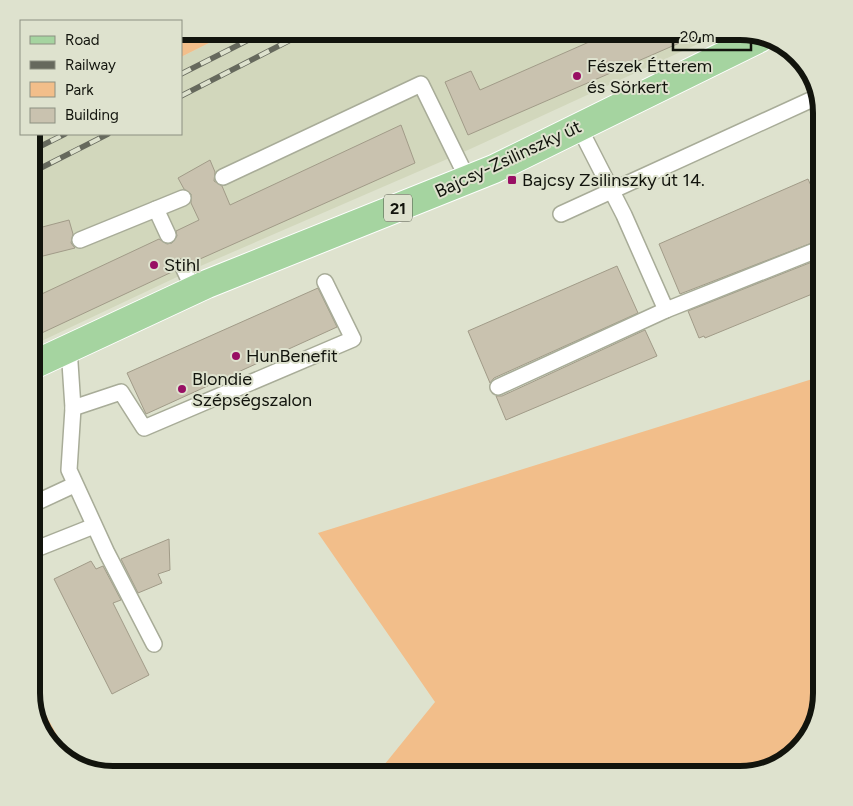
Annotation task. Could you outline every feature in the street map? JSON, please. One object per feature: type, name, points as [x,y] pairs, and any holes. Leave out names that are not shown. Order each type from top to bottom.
[{"type":"main road","name":"Bajcsy-Zsilinszky út","points":[[40,362],[69,348],[188,279],[468,180],[579,127],[725,42],[742,40]]},
{"type":"lane","points":[[223,177],[421,84],[468,180]]},
{"type":"lane","points":[[561,214],[611,189],[812,98]]},
{"type":"lane","points":[[579,127],[611,189],[666,310]]},
{"type":"lane","points":[[80,240],[183,198]]},
{"type":"lane","points":[[156,208],[168,235]]},
{"type":"lane","points":[[498,387],[666,310],[813,252]]},
{"type":"lane","points":[[73,408],[121,392],[144,428],[353,339],[325,282]]},
{"type":"lane","points":[[69,348],[73,408],[69,470],[74,485],[94,526],[154,644]]},
{"type":"lane","points":[[40,501],[74,485]]},
{"type":"lane","points":[[40,547],[94,526]]},
{"type":"shaded area","points":[[215,40],[706,40],[468,150],[196,268],[40,342],[40,135],[182,135],[182,56]]},
{"type":"green space","points":[[182,40],[215,40],[182,56]]},
{"type":"green space","points":[[813,379],[812,708],[801,734],[792,745],[781,754],[755,765],[383,766],[435,702],[318,533]]},
{"type":"green space","points":[[41,707],[64,747],[47,726]]},
{"type":"building","points":[[594,40],[686,40],[468,135],[445,82],[471,71],[480,90]]},
{"type":"building","points":[[401,125],[415,163],[191,263],[184,258],[179,259],[174,266],[174,271],[40,334],[40,295],[159,239],[167,244],[172,243],[177,236],[176,231],[199,220],[191,203],[191,194],[184,189],[178,178],[210,160],[215,172],[214,181],[222,186],[230,205]]},
{"type":"building","points":[[808,179],[813,190],[813,242],[680,294],[659,244]]},
{"type":"building","points":[[69,220],[73,234],[71,243],[75,248],[40,257],[40,228]]},
{"type":"building","points":[[813,262],[813,294],[705,338],[704,336],[699,338],[688,311]]},
{"type":"building","points":[[617,266],[638,313],[494,378],[490,383],[468,331]]},
{"type":"building","points":[[318,288],[337,327],[146,414],[127,373]]},
{"type":"building","points":[[645,330],[657,356],[506,420],[496,396],[502,396]]},
{"type":"building","points":[[169,539],[170,570],[158,574],[162,583],[138,593],[121,559]]},
{"type":"building","points":[[91,561],[96,569],[103,566],[121,600],[113,603],[149,675],[112,694],[54,579]]},
{"type":"railway","points":[[182,73],[248,40]]},
{"type":"railway","points":[[182,95],[290,40]]},
{"type":"railway","points":[[40,146],[63,135]]},
{"type":"railway","points":[[40,168],[106,135]]},
{"type":"place","name":"Fészek Étterem és Sörkert","points":[[577,76]]},
{"type":"place","name":"Bajcsy Zsilinszky út 14.","points":[[512,180]]},
{"type":"place","name":"Stihl","points":[[154,265]]},
{"type":"place","name":"HunBenefit","points":[[236,356]]},
{"type":"place","name":"Blondie Szépségszalon","points":[[182,389]]}]
